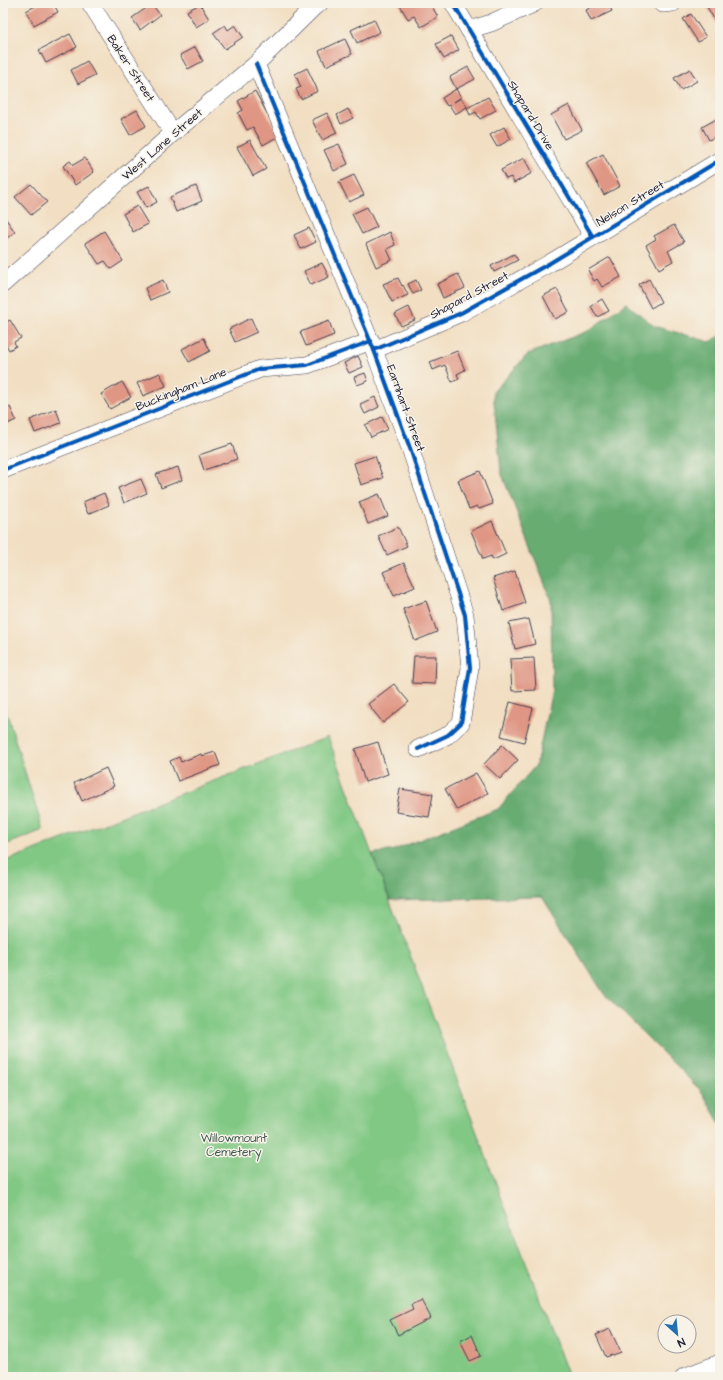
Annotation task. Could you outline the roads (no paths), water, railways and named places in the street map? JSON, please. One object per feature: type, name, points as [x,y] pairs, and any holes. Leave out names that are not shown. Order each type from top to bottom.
[{"type":"street","name":"Baker Street","points":[[90,3],[173,133]]},
{"type":"street","name":"West Lane Street","points":[[3,284],[173,133],[256,64],[315,6],[320,3]]},
{"type":"street","name":"Shapard Drive","points":[[453,3],[593,237]]},
{"type":"street","points":[[469,30],[491,23],[535,3]]},
{"type":"street","points":[[661,3],[673,3]]},
{"type":"street","name":"Earnhart Street","points":[[256,64],[372,345],[411,451],[465,615],[470,668],[461,723],[448,735],[418,749]]},
{"type":"street","name":"Nelson Street","points":[[550,263],[720,160]]},
{"type":"street","name":"Shapard Street","points":[[372,345],[461,313],[550,263]]},
{"type":"street","name":"Buckingham Lane","points":[[3,470],[260,369],[307,365],[372,345]]},
{"type":"street","points":[[684,1377],[720,1363]]},
{"type":"park label","name":"Willowmount Cemetery","points":[[234,1145]]}]
